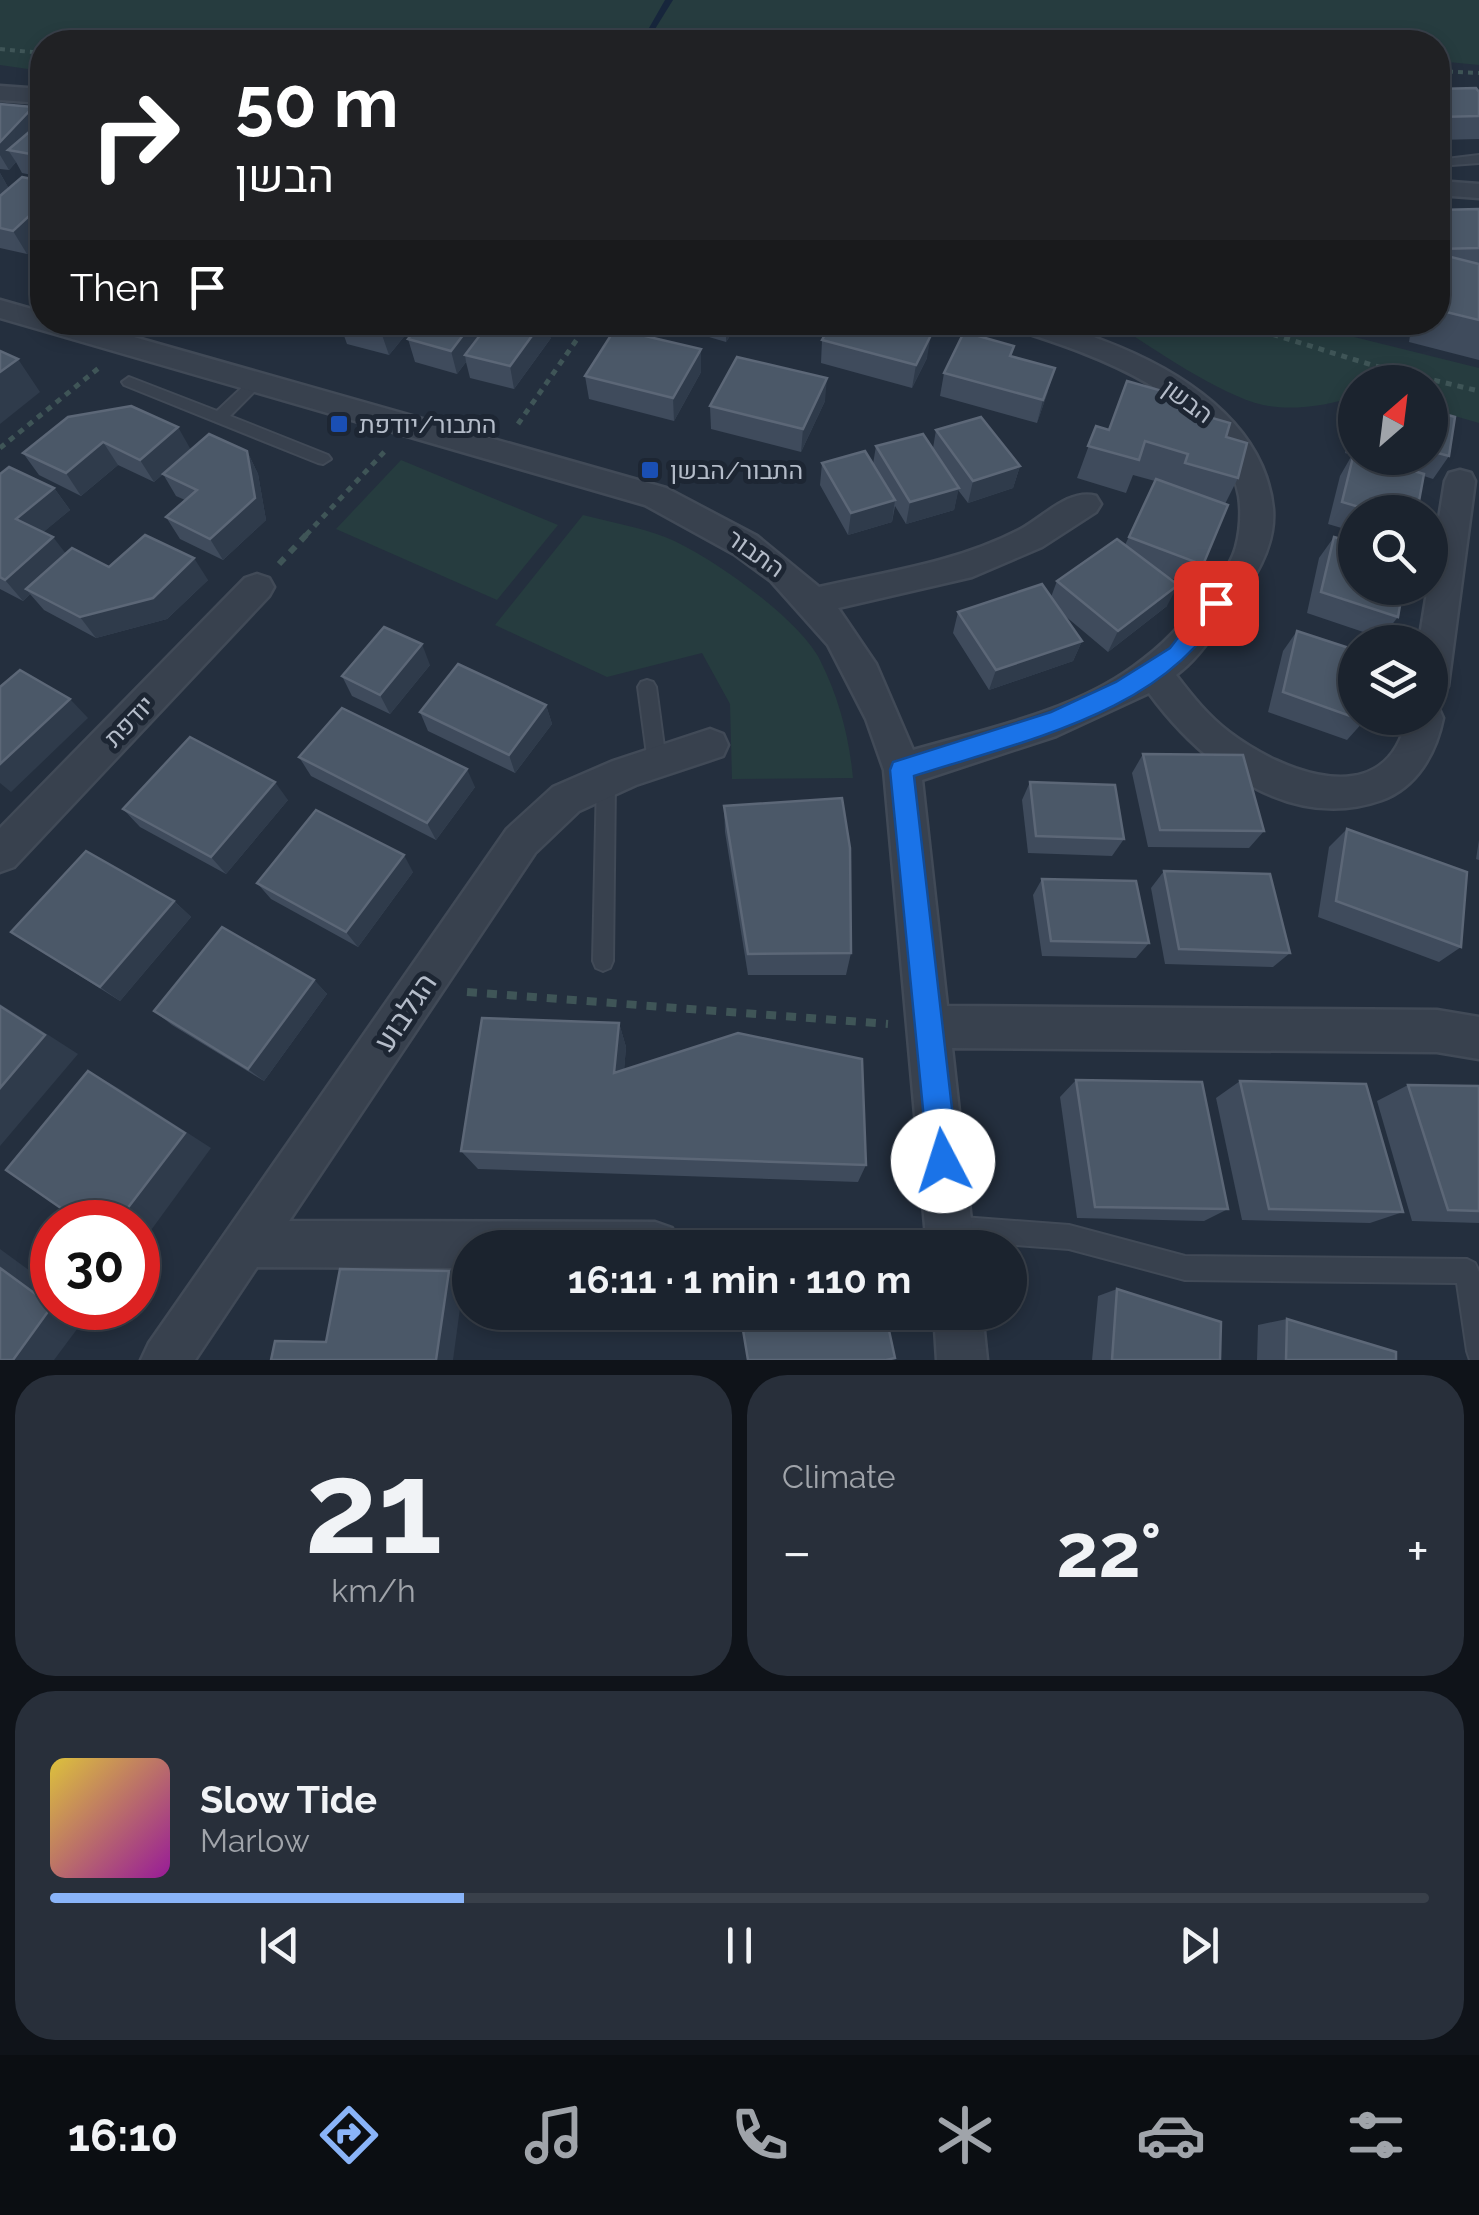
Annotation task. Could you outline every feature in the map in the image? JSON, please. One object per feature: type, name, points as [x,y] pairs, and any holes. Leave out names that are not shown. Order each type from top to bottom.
[{"type":"street","points":[[0,92],[30,95]]},
{"type":"street","points":[[1450,189],[1479,191]]},
{"type":"street","name":"התבור","points":[[0,309],[30,318]]},
{"type":"street","name":"התבור","points":[[91,335],[655,496],[700,517],[778,568],[813,602],[862,666],[882,707],[902,770],[949,1230]]},
{"type":"street","name":"הבשן","points":[[902,770],[1057,720],[1124,689],[1178,655],[1247,562],[1259,516],[1253,470],[1227,430],[1188,395],[1074,335]]},
{"type":"street","points":[[1439,625],[1460,481]]},
{"type":"street","points":[[813,602],[960,568],[1031,538],[1086,504]]},
{"type":"street","name":"יודפת","points":[[0,854],[257,586]]},
{"type":"street","points":[[1152,671],[1195,724],[1244,760],[1304,792],[1356,796],[1398,776],[1418,735]]},
{"type":"street","name":"הגלבוע","points":[[166,1360],[521,841],[566,798],[710,744]]},
{"type":"street","points":[[930,1028],[1437,1032],[1479,1038]]},
{"type":"street","points":[[245,1244],[452,1245]]},
{"type":"street","points":[[960,1330],[962,1360]]},
{"type":"lane","points":[[1450,162],[1479,159]]},
{"type":"lane","points":[[129,382],[323,459]]},
{"type":"lane","points":[[219,418],[256,382]]},
{"type":"lane","points":[[647,687],[657,762]]},
{"type":"lane","points":[[603,961],[606,780]]},
{"type":"lane","points":[[1027,1237],[1069,1237],[1185,1268],[1468,1271],[1479,1350]]},
{"type":"path","points":[[0,48],[30,52]]},
{"type":"path","points":[[1450,72],[1479,73]]},
{"type":"path","points":[[498,452],[580,335]]},
{"type":"path","points":[[1274,335],[1376,366],[1479,391]]},
{"type":"path","points":[[0,448],[126,345]]},
{"type":"path","points":[[257,586],[409,426]]},
{"type":"path","points":[[421,988],[930,1028]]},
{"type":"green space","points":[[0,0],[1479,0],[1479,65],[1450,62],[1450,30],[30,30],[30,69],[0,65]]},
{"type":"green space","points":[[1133,335],[1346,335],[1479,368],[1479,423],[1448,414],[1448,365],[1338,365],[1338,401],[1297,407],[1263,405],[1207,381]]},
{"type":"green space","points":[[401,460],[558,525],[497,600],[336,529]]},
{"type":"green space","points":[[583,515],[645,530],[683,545],[728,573],[793,626],[820,660],[833,689],[846,732],[853,778],[732,779],[730,704],[702,653],[607,677],[495,625]]},
{"type":"building","points":[[1476,88],[1479,116],[1450,117],[1450,89]]},
{"type":"building","points":[[0,104],[30,107],[30,110],[0,142]]},
{"type":"building","points":[[30,131],[30,154],[8,150]]},
{"type":"building","points":[[22,177],[30,179],[30,215],[13,231],[0,228],[0,196]]},
{"type":"building","points":[[1479,209],[1479,248],[1450,249],[1450,210]]},
{"type":"building","points":[[1450,257],[1479,264],[1479,320],[1450,313]]},
{"type":"building","points":[[411,335],[463,335],[451,351],[408,339]]},
{"type":"building","points":[[480,335],[533,335],[510,366],[465,355]]},
{"type":"building","points":[[611,335],[641,335],[701,349],[673,398],[585,376]]},
{"type":"building","points":[[825,335],[931,335],[916,365],[822,340]]},
{"type":"building","points":[[963,335],[1014,346],[1010,356],[1055,368],[1043,400],[944,373]]},
{"type":"building","points":[[0,351],[18,359],[0,372]]},
{"type":"building","points":[[737,357],[827,378],[803,429],[710,406]]},
{"type":"building","points":[[1127,381],[1187,398],[1184,410],[1230,423],[1226,437],[1247,443],[1238,478],[1185,463],[1188,454],[1145,441],[1139,460],[1088,446],[1096,426],[1109,430]]},
{"type":"building","points":[[131,406],[178,427],[140,460],[103,442],[66,473],[23,453],[68,417]]},
{"type":"building","points":[[1448,415],[1455,417],[1448,456]]},
{"type":"building","points":[[981,417],[1020,466],[973,481],[936,430]]},
{"type":"building","points":[[209,434],[247,451],[255,498],[210,539],[166,517],[197,490],[163,474]]},
{"type":"building","points":[[923,434],[959,488],[910,502],[876,446]]},
{"type":"building","points":[[865,451],[895,500],[851,513],[822,463]]},
{"type":"building","points":[[9,467],[54,488],[16,519],[53,537],[5,580],[0,577],[0,474]]},
{"type":"building","points":[[1349,475],[1424,475],[1420,495],[1344,495]]},
{"type":"building","points":[[1156,479],[1228,505],[1203,565],[1129,537]]},
{"type":"building","points":[[145,535],[194,558],[153,598],[80,617],[26,589],[72,548],[109,567]]},
{"type":"building","points":[[1334,537],[1338,538],[1338,598],[1321,592]]},
{"type":"building","points":[[1117,539],[1178,585],[1118,631],[1057,581]]},
{"type":"building","points":[[1042,584],[1082,641],[996,670],[958,612]]},
{"type":"building","points":[[1361,605],[1400,605],[1398,617]]},
{"type":"building","points":[[384,627],[422,644],[380,695],[342,676]]},
{"type":"building","points":[[1297,631],[1338,644],[1338,712],[1283,692]]},
{"type":"building","points":[[458,664],[546,705],[509,755],[420,712]]},
{"type":"building","points":[[20,670],[70,699],[0,764],[0,687]]},
{"type":"building","points":[[342,708],[467,769],[427,823],[299,757]]},
{"type":"building","points":[[190,737],[275,782],[211,857],[123,809]]},
{"type":"building","points":[[1143,754],[1243,755],[1264,831],[1160,830]]},
{"type":"building","points":[[1030,782],[1115,785],[1124,839],[1036,836]]},
{"type":"building","points":[[842,798],[850,848],[851,953],[748,954],[724,806]]},
{"type":"building","points":[[316,810],[404,855],[346,932],[257,883]]},
{"type":"building","points":[[1347,829],[1467,872],[1461,947],[1336,901]]},
{"type":"building","points":[[86,851],[174,901],[100,987],[11,932]]},
{"type":"building","points":[[1164,871],[1270,874],[1290,953],[1179,949]]},
{"type":"building","points":[[1042,879],[1136,881],[1149,943],[1051,941]]},
{"type":"building","points":[[222,927],[314,980],[248,1069],[154,1011]]},
{"type":"building","points":[[0,1006],[45,1035],[0,1088]]},
{"type":"building","points":[[482,1018],[619,1023],[614,1073],[738,1033],[862,1059],[866,1165],[461,1151]]},
{"type":"building","points":[[88,1071],[185,1133],[134,1200],[49,1200],[6,1170]]},
{"type":"building","points":[[1076,1080],[1202,1082],[1228,1209],[1095,1207]]},
{"type":"building","points":[[1240,1081],[1366,1084],[1403,1212],[1269,1209]]},
{"type":"building","points":[[1408,1085],[1479,1086],[1479,1211],[1448,1210]]},
{"type":"building","points":[[0,1268],[30,1290],[30,1330],[35,1330],[13,1360],[0,1360]]},
{"type":"building","points":[[340,1269],[449,1271],[436,1360],[271,1360],[275,1341],[326,1342]]},
{"type":"building","points":[[1117,1289],[1221,1322],[1220,1360],[1112,1360]]},
{"type":"building","points":[[1287,1319],[1396,1352],[1396,1360],[1286,1360]]},
{"type":"building","points":[[743,1330],[889,1330],[895,1358],[886,1360],[748,1360]]},
{"type":"waterway","points":[[651,30],[669,0]]},
{"type":"place","name":"התבור/יודפת","points":[[339,424]]},
{"type":"place","name":"התבור/הבשן","points":[[650,470]]},
{"type":"route","points":[[943,1161],[902,770],[1057,720],[1124,689],[1178,655],[1216,603]]}]
